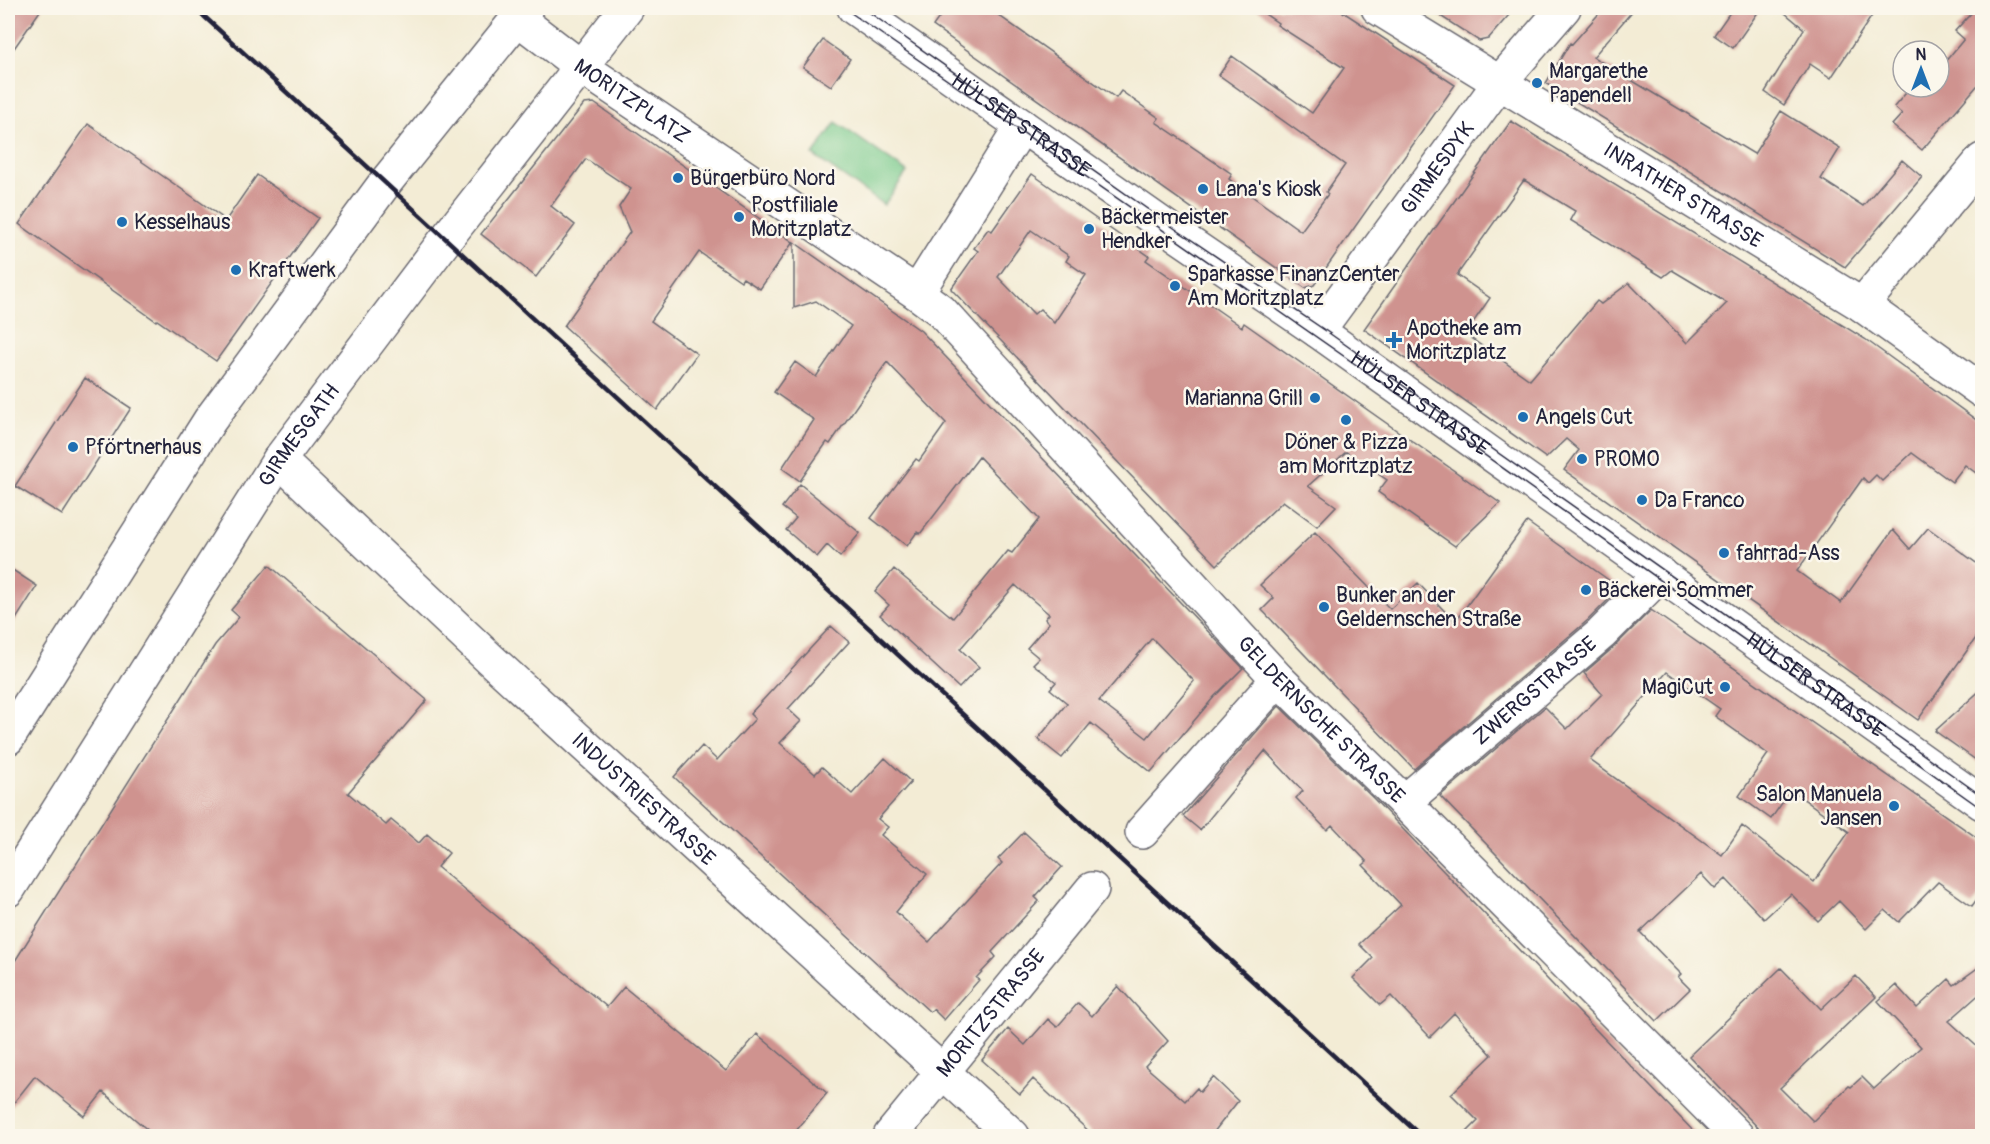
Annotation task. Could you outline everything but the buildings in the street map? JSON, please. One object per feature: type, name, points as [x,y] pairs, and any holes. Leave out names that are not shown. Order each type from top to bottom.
[{"type":"street","name":"GIRMESGATH","points":[[8,890],[279,460],[580,66],[627,8]]},
{"type":"street","name":"HÜLSER STRASSE","points":[[854,8],[1318,331],[1983,802]]},
{"type":"street","name":"INRATHER STRASSE","points":[[1378,8],[1862,305],[1983,391]]},
{"type":"street","name":"GIRMESDYK","points":[[1318,331],[1500,82],[1564,8]]},
{"type":"street","name":"MORITZPLATZ","points":[[522,13],[580,66],[917,292]]},
{"type":"street","points":[[8,738],[210,420],[385,183],[522,13]]},
{"type":"street","points":[[917,292],[1022,126]]},
{"type":"street","points":[[1862,305],[1983,160]]},
{"type":"street","name":"GELDERNSCHE STRASSE","points":[[917,292],[940,310],[1278,679],[1404,802],[1737,1137]]},
{"type":"street","name":"INDUSTRIESTRASSE","points":[[279,460],[490,659],[1012,1137]]},
{"type":"street","name":"ZWERGSTRASSE","points":[[1404,802],[1601,634],[1661,574]]},
{"type":"street","points":[[1142,832],[1278,679]]},
{"type":"street","name":"MORITZSTRASSE","points":[[890,1137],[1092,889]]},
{"type":"green space","points":[[836,122],[907,172],[884,205],[813,155]]},
{"type":"tram line","points":[[844,8],[1434,419],[1982,809]]},
{"type":"tram line","points":[[863,8],[1177,230],[1329,333],[1982,796]]},
{"type":"railway","points":[[195,8],[1421,1136]]},
{"type":"place","name":"Margarethe Papendell","points":[[1537,83]]},
{"type":"place","name":"Bürgerbüro Nord","points":[[678,178]]},
{"type":"place","name":"Lana's Kiosk","points":[[1203,189]]},
{"type":"place","name":"Postfiliale Moritzplatz","points":[[739,217]]},
{"type":"place","name":"Kesselhaus","points":[[122,222]]},
{"type":"place","name":"Bäckermeister Hendker","points":[[1089,229]]},
{"type":"place","name":"Kraftwerk","points":[[236,270]]},
{"type":"place","name":"Sparkasse FinanzCenter Am Moritzplatz","points":[[1175,286]]},
{"type":"place","name":"Apotheke am Moritzplatz","points":[[1394,340]]},
{"type":"place","name":"Marianna Grill","points":[[1315,398]]},
{"type":"place","name":"Angels Cut","points":[[1523,417]]},
{"type":"place","name":"Döner & Pizza am Moritzplatz","points":[[1346,420]]},
{"type":"place","name":"Pförtnerhaus","points":[[73,447]]},
{"type":"place","name":"PROMO","points":[[1582,459]]},
{"type":"place","name":"Da Franco","points":[[1642,500]]},
{"type":"place","name":"fahrrad-Ass","points":[[1724,553]]},
{"type":"place","name":"Bäckerei Sommer","points":[[1586,590]]},
{"type":"place","name":"Bunker an der Geldernschen Straße","points":[[1324,607]]},
{"type":"place","name":"MagiCut","points":[[1725,687]]},
{"type":"place","name":"Salon Manuela Jansen","points":[[1894,806]]}]
